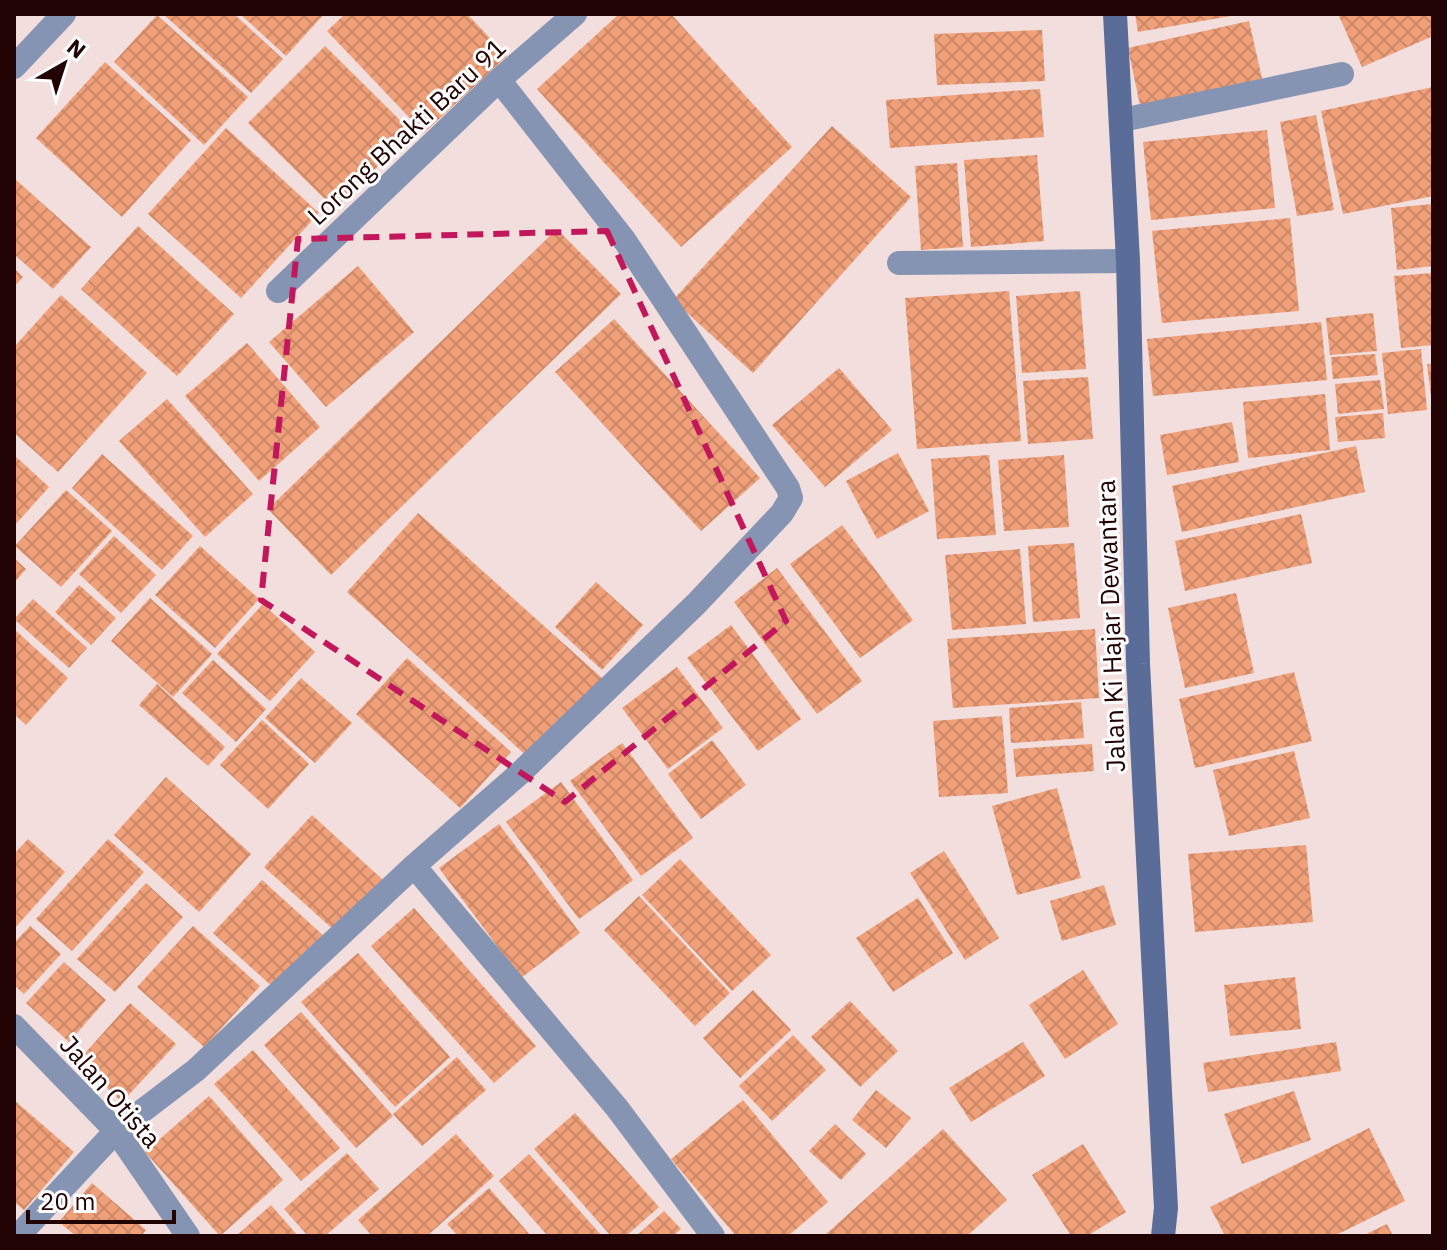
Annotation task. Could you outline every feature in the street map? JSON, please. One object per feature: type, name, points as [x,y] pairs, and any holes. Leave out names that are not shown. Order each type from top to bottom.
[{"type":"street","points":[[14,67],[64,14]]},
{"type":"street","name":"Lorong Bhakti Baru 91","points":[[278,291],[499,80],[575,14]]},
{"type":"street","name":"Jalan Ki Hajar Dewantara","points":[[1115,14],[1128,261],[1138,664],[1166,1208],[1163,1236]]},
{"type":"street","points":[[1122,120],[1342,74]]},
{"type":"street","points":[[18,1236],[116,1131],[196,1070],[414,866],[519,774],[696,604],[782,513],[791,498],[788,488],[625,241],[499,80]]},
{"type":"street","points":[[899,263],[1128,261]]},
{"type":"street","points":[[414,866],[617,1108],[713,1236]]},
{"type":"street","name":"Jalan Otista","points":[[14,1026],[116,1131],[188,1236]]},
{"type":"highlighted area","points":[[607,231],[786,621],[565,802],[261,600],[298,239]]},
{"type":"building","points":[[163,14],[234,14],[283,59],[251,93]]},
{"type":"building","points":[[240,14],[324,14],[286,56]]},
{"type":"building","points":[[345,14],[467,14],[507,56],[424,133],[327,31]]},
{"type":"building","points":[[619,14],[671,14],[792,147],[681,247],[537,89]]},
{"type":"building","points":[[1135,14],[1231,14],[1231,16],[1138,32]]},
{"type":"building","points":[[1338,14],[1433,14],[1433,36],[1362,67]]},
{"type":"building","points":[[157,15],[248,97],[204,145],[114,62]]},
{"type":"building","points":[[1249,21],[1263,83],[1141,110],[1128,48]]},
{"type":"building","points":[[1042,30],[1045,81],[937,85],[934,34]]},
{"type":"building","points":[[325,46],[412,132],[335,209],[248,123]]},
{"type":"building","points":[[105,62],[191,140],[122,217],[36,138]]},
{"type":"building","points":[[1433,87],[1433,196],[1343,214],[1321,111]]},
{"type":"building","points":[[1040,89],[1044,137],[890,148],[886,100]]},
{"type":"building","points":[[1316,115],[1334,210],[1297,216],[1280,122]]},
{"type":"building","points":[[832,126],[911,197],[753,373],[673,300]]},
{"type":"building","points":[[226,128],[319,213],[241,298],[148,214]]},
{"type":"building","points":[[1267,130],[1275,208],[1151,220],[1143,142]]},
{"type":"building","points":[[1037,155],[1044,241],[971,247],[964,160]]},
{"type":"building","points":[[957,163],[963,247],[921,250],[915,166]]},
{"type":"building","points":[[14,178],[91,247],[53,289],[14,254]]},
{"type":"building","points":[[1433,204],[1433,266],[1397,270],[1391,208]]},
{"type":"building","points":[[1290,218],[1299,311],[1162,323],[1152,231]]},
{"type":"building","points":[[138,226],[234,314],[177,376],[81,289]]},
{"type":"building","points":[[557,229],[621,294],[331,575],[268,509]]},
{"type":"building","points":[[358,266],[414,332],[326,407],[269,342]]},
{"type":"building","points":[[14,268],[23,277],[14,287]]},
{"type":"building","points":[[1433,273],[1433,345],[1401,348],[1394,276]]},
{"type":"building","points":[[1009,291],[1021,441],[917,449],[905,298]]},
{"type":"building","points":[[1080,291],[1086,369],[1022,373],[1016,296]]},
{"type":"building","points":[[61,295],[147,373],[58,472],[14,433],[14,347]]},
{"type":"building","points":[[1373,313],[1377,351],[1330,355],[1326,318]]},
{"type":"building","points":[[614,319],[760,478],[701,531],[555,372]]},
{"type":"building","points":[[1321,322],[1327,380],[1153,396],[1147,339]]},
{"type":"building","points":[[247,343],[320,427],[259,481],[185,396]]},
{"type":"building","points":[[1421,349],[1427,410],[1388,414],[1382,353]]},
{"type":"building","points":[[1375,354],[1378,375],[1333,379],[1331,357]]},
{"type":"building","points":[[1427,364],[1433,364],[1433,396],[1431,396]]},
{"type":"building","points":[[839,368],[892,430],[825,487],[772,425]]},
{"type":"building","points":[[1088,377],[1093,439],[1028,444],[1023,381]]},
{"type":"building","points":[[1380,380],[1384,409],[1338,414],[1335,384]]},
{"type":"building","points":[[1325,394],[1330,450],[1248,458],[1243,402]]},
{"type":"building","points":[[167,399],[253,494],[205,537],[119,441]]},
{"type":"building","points":[[1383,413],[1385,438],[1338,442],[1335,417]]},
{"type":"building","points":[[1232,422],[1239,462],[1167,475],[1160,435]]},
{"type":"building","points":[[1356,446],[1365,492],[1182,532],[1172,486]]},
{"type":"building","points":[[898,453],[929,511],[877,539],[846,481]]},
{"type":"building","points":[[102,454],[193,536],[162,570],[72,488]]},
{"type":"building","points":[[14,455],[49,487],[14,526]]},
{"type":"building","points":[[989,455],[996,535],[937,539],[931,459]]},
{"type":"building","points":[[1064,455],[1069,527],[1004,531],[998,460]]},
{"type":"building","points":[[66,490],[112,531],[61,587],[15,546]]},
{"type":"building","points":[[418,513],[603,679],[530,759],[347,592]]},
{"type":"building","points":[[1301,514],[1312,563],[1185,591],[1175,541]]},
{"type":"building","points":[[842,525],[913,620],[860,658],[790,564]]},
{"type":"building","points":[[114,536],[156,575],[121,613],[79,574]]},
{"type":"building","points":[[1074,543],[1080,618],[1033,622],[1028,546]]},
{"type":"building","points":[[200,546],[259,599],[215,648],[155,595]]},
{"type":"building","points":[[1020,549],[1026,624],[952,630],[945,555]]},
{"type":"building","points":[[14,558],[26,569],[14,583]]},
{"type":"building","points":[[777,568],[862,681],[817,714],[734,602]]},
{"type":"building","points":[[596,582],[643,625],[602,670],[555,627]]},
{"type":"building","points":[[79,585],[116,618],[91,645],[55,612]]},
{"type":"building","points":[[1236,593],[1254,673],[1185,688],[1168,608]]},
{"type":"building","points":[[150,598],[212,654],[173,697],[111,641]]},
{"type":"building","points":[[33,599],[87,648],[69,668],[14,619]]},
{"type":"building","points":[[263,604],[315,652],[270,701],[217,654]]},
{"type":"building","points":[[731,625],[801,719],[758,751],[687,658]]},
{"type":"building","points":[[14,629],[68,678],[26,725],[14,714]]},
{"type":"building","points":[[1095,629],[1099,698],[953,708],[947,639]]},
{"type":"building","points":[[407,658],[511,752],[460,808],[356,714]]},
{"type":"building","points":[[213,660],[266,709],[236,742],[182,693]]},
{"type":"building","points":[[677,667],[723,728],[668,769],[622,708]]},
{"type":"building","points":[[1294,672],[1312,741],[1195,768],[1179,699]]},
{"type":"building","points":[[301,678],[352,723],[315,763],[265,718]]},
{"type":"building","points":[[157,684],[225,747],[208,766],[139,705]]},
{"type":"building","points":[[1081,702],[1084,738],[1011,743],[1009,708]]},
{"type":"building","points":[[1002,716],[1008,793],[939,797],[933,721]]},
{"type":"building","points":[[262,720],[309,764],[268,809],[220,765]]},
{"type":"building","points":[[712,740],[746,785],[701,819],[668,774]]},
{"type":"building","points":[[622,743],[693,838],[641,876],[570,781]]},
{"type":"building","points":[[1092,744],[1094,771],[1016,777],[1013,749]]},
{"type":"building","points":[[1294,751],[1310,818],[1229,836],[1213,770]]},
{"type":"building","points":[[166,777],[251,854],[199,912],[114,835]]},
{"type":"building","points":[[561,782],[633,880],[579,919],[506,822]]},
{"type":"building","points":[[1057,788],[1081,878],[1017,895],[992,806]]},
{"type":"building","points":[[312,815],[383,880],[336,932],[264,867]]},
{"type":"building","points":[[499,824],[580,933],[521,978],[439,868]]},
{"type":"building","points":[[28,839],[65,872],[14,929],[14,854]]},
{"type":"building","points":[[108,839],[144,872],[72,951],[36,919]]},
{"type":"building","points":[[1306,845],[1313,922],[1195,932],[1188,854]]},
{"type":"building","points":[[944,851],[999,938],[965,960],[910,873]]},
{"type":"building","points":[[680,859],[771,955],[732,991],[642,895]]},
{"type":"building","points":[[262,880],[325,937],[276,990],[213,933]]},
{"type":"building","points":[[146,883],[183,917],[115,992],[77,959]]},
{"type":"building","points":[[1104,885],[1116,925],[1062,941],[1050,901]]},
{"type":"building","points":[[639,896],[730,993],[695,1026],[604,930]]},
{"type":"building","points":[[918,898],[953,953],[893,992],[856,938]]},
{"type":"building","points":[[414,908],[536,1046],[494,1083],[371,946]]},
{"type":"building","points":[[30,926],[61,954],[24,994],[14,985],[14,943]]},
{"type":"building","points":[[193,926],[260,986],[204,1047],[137,987]]},
{"type":"building","points":[[358,953],[450,1057],[395,1107],[301,1002]]},
{"type":"building","points":[[64,962],[106,1000],[69,1042],[26,1003]]},
{"type":"building","points":[[1083,970],[1118,1024],[1065,1059],[1029,1005]]},
{"type":"building","points":[[1295,977],[1301,1029],[1230,1036],[1224,985]]},
{"type":"building","points":[[753,990],[791,1030],[740,1078],[703,1038]]},
{"type":"building","points":[[850,1001],[898,1051],[860,1087],[811,1037]]},
{"type":"building","points":[[130,1003],[176,1044],[122,1102],[78,1061]]},
{"type":"building","points":[[301,1012],[393,1116],[356,1148],[264,1045]]},
{"type":"building","points":[[793,1035],[826,1070],[772,1121],[739,1086]]},
{"type":"building","points":[[1023,1042],[1045,1076],[971,1122],[949,1088]]},
{"type":"building","points":[[1336,1042],[1341,1071],[1208,1092],[1203,1063]]},
{"type":"building","points":[[253,1050],[340,1148],[301,1181],[214,1084]]},
{"type":"building","points":[[457,1057],[486,1090],[422,1146],[393,1114]]},
{"type":"building","points":[[876,1090],[911,1118],[886,1148],[852,1120]]},
{"type":"building","points":[[1294,1091],[1311,1140],[1242,1164],[1224,1114]]},
{"type":"building","points":[[209,1096],[283,1180],[220,1236],[145,1152]]},
{"type":"building","points":[[14,1100],[74,1152],[24,1210],[14,1202]]},
{"type":"building","points":[[743,1100],[828,1202],[788,1236],[736,1236],[671,1159]]},
{"type":"building","points":[[575,1113],[659,1207],[626,1236],[611,1236],[534,1149]]},
{"type":"building","points":[[835,1124],[866,1154],[841,1180],[809,1151]]},
{"type":"building","points":[[1369,1128],[1405,1201],[1334,1236],[1225,1236],[1210,1207]]},
{"type":"building","points":[[943,1129],[1007,1200],[967,1236],[824,1236]]},
{"type":"building","points":[[456,1134],[494,1176],[427,1236],[372,1236],[358,1220]]},
{"type":"building","points":[[1083,1144],[1126,1212],[1087,1236],[1071,1236],[1032,1175]]},
{"type":"building","points":[[347,1153],[379,1189],[325,1236],[308,1236],[284,1209]]},
{"type":"building","points":[[529,1154],[602,1236],[548,1236],[499,1181]]},
{"type":"building","points":[[92,1183],[146,1230],[141,1236],[76,1236],[59,1222]]},
{"type":"building","points":[[489,1188],[531,1236],[458,1236],[447,1224]]},
{"type":"building","points":[[271,1205],[298,1236],[236,1236]]},
{"type":"building","points":[[664,1211],[681,1229],[673,1236],[636,1236]]},
{"type":"building","points":[[1387,1224],[1393,1236],[1362,1236]]}]
